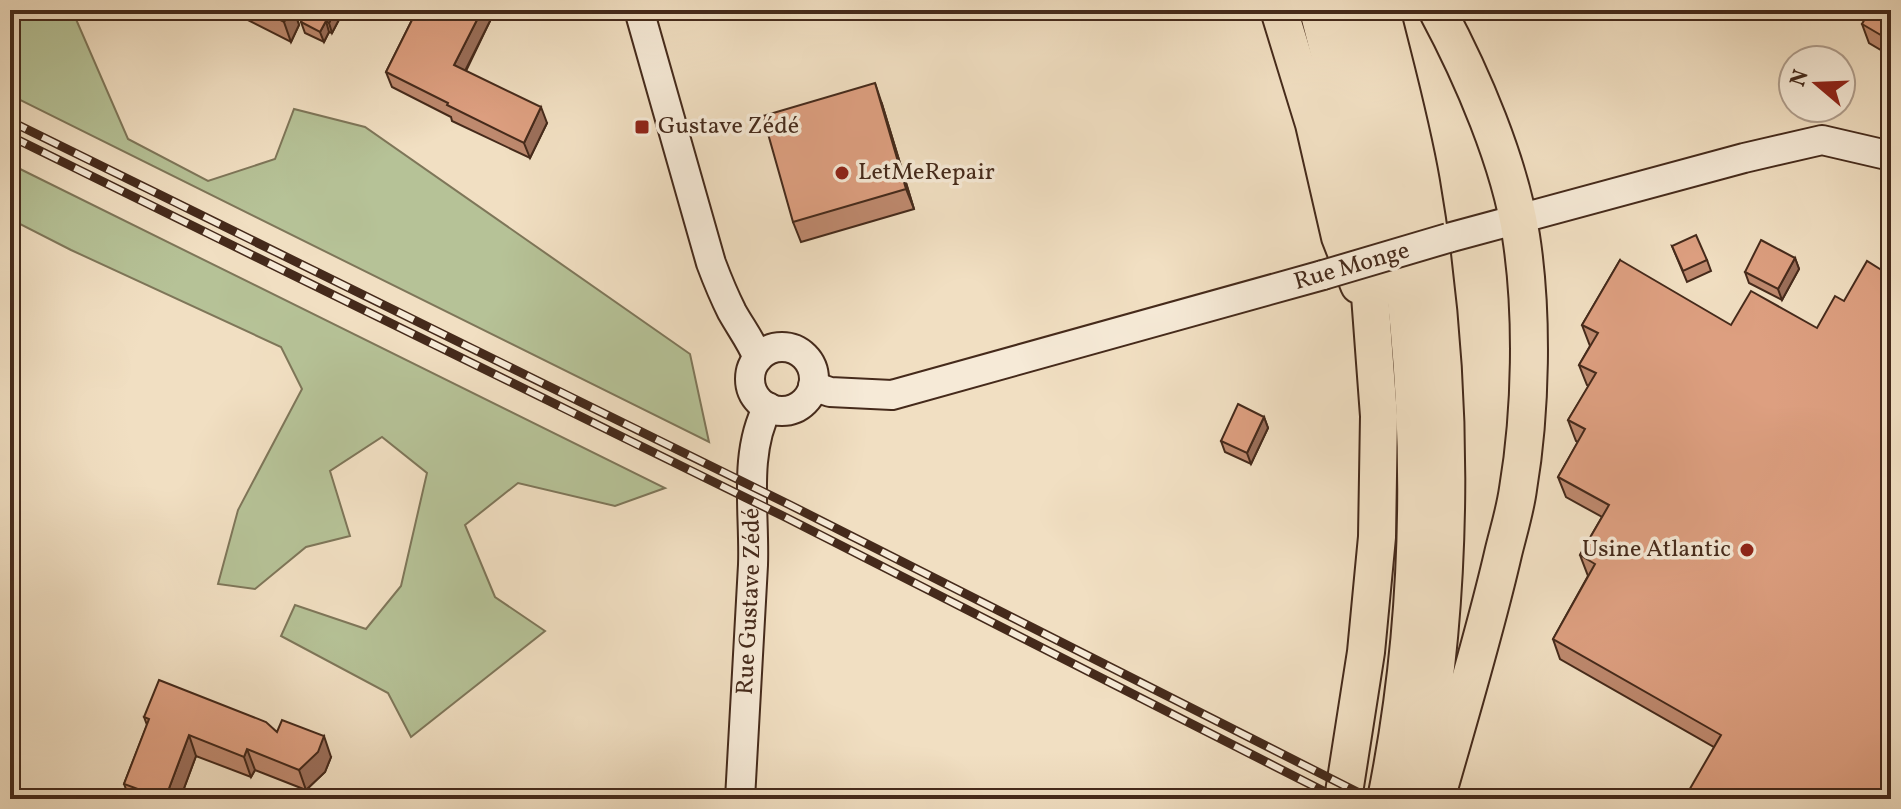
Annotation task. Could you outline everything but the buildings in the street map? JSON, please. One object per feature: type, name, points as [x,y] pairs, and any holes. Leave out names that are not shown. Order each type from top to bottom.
[{"type":"highway","points":[[1279,10],[1314,124],[1340,237],[1372,320]]},
{"type":"highway","points":[[1318,10],[1354,150],[1365,228],[1379,416],[1377,537],[1366,652],[1343,799]]},
{"type":"highway","points":[[1349,10],[1383,144],[1407,317],[1415,413],[1415,535],[1408,657],[1386,799]]},
{"type":"highway","points":[[1381,10],[1421,183],[1443,350],[1446,411],[1441,604],[1435,674],[1416,799]]},
{"type":"highway","points":[[1436,799],[1496,586],[1518,489],[1529,350],[1527,281],[1518,218],[1498,149],[1456,46],[1437,10]]},
{"type":"street","points":[[639,10],[711,263],[734,316],[749,337],[758,358]]},
{"type":"street","name":"Rue Monge","points":[[813,386],[830,392],[892,395],[1518,218],[1822,140],[1891,156]]},
{"type":"street","points":[[776,348],[796,350],[811,365],[813,386],[796,408],[776,410],[760,402],[751,385],[753,366],[758,358],[776,348]]},
{"type":"street","name":"Rue Gustave Zédé","points":[[740,799],[753,564],[754,457],[759,423],[768,407]]},
{"type":"green space","points":[[10,10],[72,10],[128,139],[208,181],[275,159],[294,109],[365,127],[690,354],[709,442],[10,95]]},
{"type":"green space","points":[[10,164],[665,488],[615,506],[518,483],[465,525],[495,597],[545,631],[411,737],[388,693],[281,636],[295,605],[366,629],[401,586],[427,473],[382,437],[330,471],[350,536],[306,547],[255,589],[218,584],[238,510],[302,389],[281,347],[10,219]]},
{"type":"railway","points":[[10,121],[790,505],[1371,799]]},
{"type":"railway","points":[[10,136],[785,517],[1339,799]]},
{"type":"place","name":"Gustave Zédé","points":[[642,127]]},
{"type":"place","name":"LetMeRepair","points":[[842,173]]},
{"type":"place","name":"Usine Atlantic","points":[[1747,550]]}]
